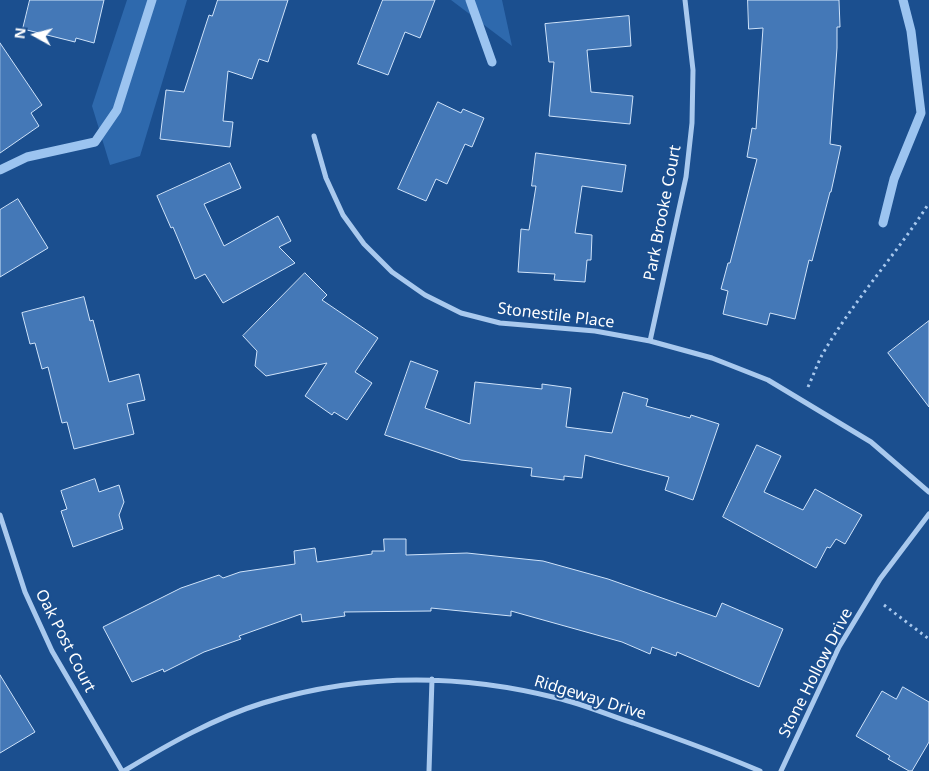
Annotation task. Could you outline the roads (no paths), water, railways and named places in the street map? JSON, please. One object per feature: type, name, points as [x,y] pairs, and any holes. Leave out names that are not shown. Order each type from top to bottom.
[{"type":"street","name":"Park Brooke Court","points":[[650,341],[686,177],[692,123],[693,70],[684,0]]},
{"type":"street","name":"Stonestile Place","points":[[314,136],[326,178],[343,214],[364,244],[392,272],[425,295],[461,313],[500,323],[595,331],[650,341]]},
{"type":"street","points":[[650,341],[712,358],[768,380],[870,442],[929,492]]},
{"type":"street","name":"Stone Hollow Drive","points":[[781,771],[839,647],[880,579],[929,514]]},
{"type":"street","name":"Oak Post Court","points":[[0,515],[25,592],[52,651],[123,771]]},
{"type":"street","points":[[428,771],[432,679]]},
{"type":"street","name":"Ridgeway Drive","points":[[123,771],[206,726],[261,704],[314,690],[371,681],[432,679],[503,686],[559,698],[710,750],[760,771]]},
{"type":"waterway","points":[[0,170],[27,157],[95,142],[117,110],[152,0]]},
{"type":"waterway","points":[[470,0],[492,62]]},
{"type":"waterway","points":[[883,223],[894,179],[921,113],[911,31],[903,0]]}]
